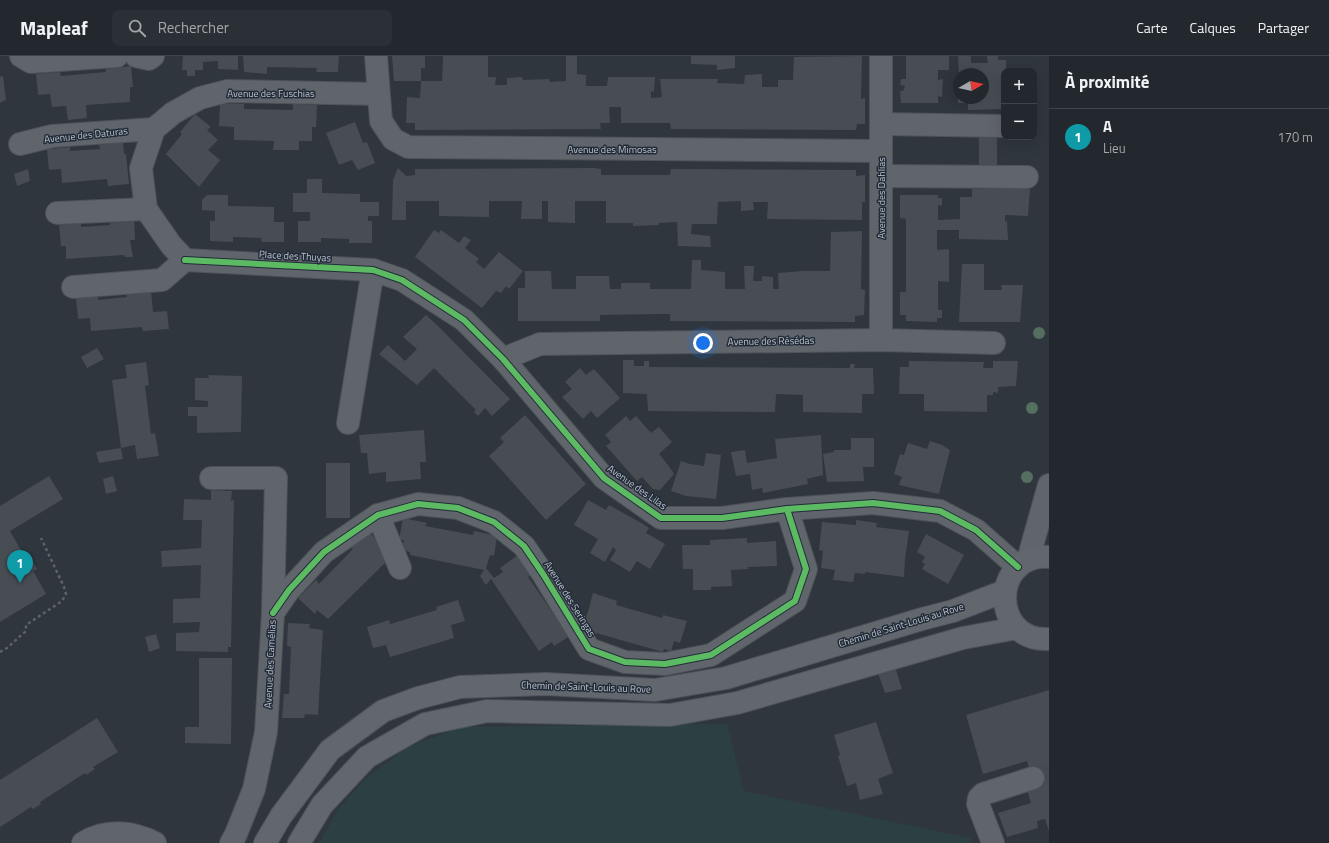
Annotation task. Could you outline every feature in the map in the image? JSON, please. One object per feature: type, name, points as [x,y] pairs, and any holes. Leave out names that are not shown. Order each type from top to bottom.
[{"type":"main road","points":[[1032,561],[1010,578],[1005,591],[1005,604],[1009,617],[1017,628],[1028,635],[1042,639],[1049,639]]},
{"type":"main road","name":"Chemin de Saint-Louis au Rove","points":[[266,843],[281,816],[330,750],[383,711],[418,698],[460,687],[546,684],[655,690],[726,678],[953,611],[1005,591]]},
{"type":"main road","points":[[299,843],[322,805],[367,757],[424,724],[487,711],[670,715],[736,703],[963,638],[1017,628]]},
{"type":"street","points":[[20,56],[31,62],[117,56]]},
{"type":"street","points":[[136,56],[149,59],[153,56]]},
{"type":"street","name":"Avenue des Mimosas","points":[[376,56],[381,121],[393,139],[408,147],[881,151]]},
{"type":"street","name":"Avenue des Dahlias","points":[[881,56],[882,340]]},
{"type":"street","name":"Avenue des Fuschias","points":[[154,128],[173,113],[200,98],[227,91],[378,94]]},
{"type":"street","points":[[881,124],[1001,126]]},
{"type":"street","points":[[73,287],[162,280],[185,260],[171,245],[146,209],[141,168],[154,128]]},
{"type":"street","name":"Avenue des Daturas","points":[[20,144],[52,136],[154,128]]},
{"type":"street","points":[[881,176],[1027,177]]},
{"type":"street","points":[[57,213],[146,209]]},
{"type":"street","name":"Place des Thuyas","points":[[185,260],[373,270],[402,280]]},
{"type":"street","points":[[348,423],[373,270]]},
{"type":"street","name":"Avenue des Lilas","points":[[402,280],[464,320],[503,359],[604,478],[661,518],[722,518],[788,510],[873,504],[940,511],[1032,561]]},
{"type":"street","name":"Avenue des Résédas","points":[[503,359],[540,344],[882,340],[994,343]]},
{"type":"street","name":"Avenue des Camélias","points":[[211,478],[276,478],[272,614],[266,732],[254,789],[231,843]]},
{"type":"street","points":[[1032,561],[1049,486]]},
{"type":"street","name":"Avenue des Seringas","points":[[272,614],[289,590],[324,552],[378,515],[418,504],[458,508],[494,522],[524,546],[589,649],[625,662],[665,664],[711,655],[795,601],[806,569],[788,510]]},
{"type":"street","points":[[378,515],[400,568]]},
{"type":"street","points":[[993,843],[978,804],[979,798],[983,794],[1033,778]]},
{"type":"street","points":[[83,843],[91,838],[119,833],[133,834],[155,843]]},
{"type":"path","points":[[0,652],[7,648],[26,631],[26,626],[62,601],[66,594],[64,586],[41,538]]},
{"type":"green space","points":[[727,724],[744,791],[970,838],[972,843],[319,843],[338,810],[366,778],[408,747],[461,727]]},
{"type":"building","points":[[183,56],[238,56],[238,70],[218,69],[218,61],[203,62],[203,70],[195,70],[195,76],[187,76],[187,70],[182,70]]},
{"type":"building","points":[[243,56],[339,56],[338,72],[316,72],[317,68],[267,67],[267,74],[244,72]]},
{"type":"building","points":[[392,56],[425,56],[425,68],[421,68],[421,81],[394,81]]},
{"type":"building","points":[[443,56],[488,56],[488,77],[496,77],[495,85],[507,85],[507,78],[522,77],[523,80],[549,79],[550,82],[566,81],[566,56],[577,56],[577,74],[586,75],[586,86],[607,86],[608,77],[655,77],[654,92],[651,91],[651,98],[662,97],[660,79],[718,79],[717,83],[744,84],[745,75],[762,74],[762,87],[778,87],[778,80],[793,80],[794,57],[862,56],[861,99],[865,98],[865,124],[857,124],[856,130],[671,129],[670,123],[621,123],[621,107],[609,107],[610,123],[600,123],[601,129],[415,130],[415,123],[406,123],[407,97],[420,98],[421,81],[442,81]]},
{"type":"building","points":[[691,56],[735,56],[735,68],[717,70],[717,65],[691,64]]},
{"type":"building","points":[[906,56],[949,56],[949,70],[938,70],[938,80],[943,79],[942,97],[938,96],[938,103],[901,103],[900,91],[903,91],[905,86],[900,85],[901,79],[906,79]]},
{"type":"building","points":[[958,56],[971,56],[971,63],[988,63],[987,56],[998,56],[998,60],[1006,60],[1006,68],[1001,68],[1001,109],[968,110],[968,104],[989,104],[989,68],[959,68]]},
{"type":"building","points":[[131,66],[133,87],[130,87],[130,102],[86,105],[87,118],[68,120],[66,106],[52,107],[50,94],[38,95],[36,74],[60,72],[61,76],[106,72],[106,69]]},
{"type":"building","points":[[3,76],[6,100],[0,103],[0,77]]},
{"type":"building","points":[[220,103],[244,104],[244,109],[293,110],[293,104],[317,105],[316,127],[312,127],[312,141],[299,141],[299,150],[273,150],[274,141],[234,140],[234,127],[219,126]]},
{"type":"building","points":[[195,114],[211,127],[207,130],[218,140],[208,150],[220,160],[199,187],[166,154],[182,134],[180,132]]},
{"type":"building","points":[[355,122],[363,143],[367,142],[375,163],[358,170],[352,160],[339,165],[326,133]]},
{"type":"building","points":[[979,132],[997,132],[997,169],[979,169]]},
{"type":"building","points":[[123,142],[124,154],[126,154],[129,184],[108,186],[107,179],[62,183],[61,169],[49,170],[47,149],[70,147],[70,151],[100,149],[99,145]]},
{"type":"building","points":[[398,168],[406,176],[415,175],[415,169],[594,168],[601,169],[601,175],[670,175],[671,169],[856,170],[856,176],[865,175],[865,202],[862,202],[862,220],[767,219],[768,202],[753,202],[754,210],[741,211],[741,201],[718,202],[717,224],[692,224],[691,234],[710,236],[711,247],[678,246],[677,222],[659,223],[659,225],[633,226],[633,223],[606,223],[606,201],[575,201],[575,223],[548,222],[548,201],[542,201],[542,219],[521,219],[522,201],[489,201],[489,217],[439,216],[439,201],[406,201],[406,220],[392,220],[393,180]]},
{"type":"building","points":[[28,169],[30,181],[17,186],[14,174]]},
{"type":"building","points":[[307,179],[322,179],[322,193],[360,194],[360,202],[379,202],[379,216],[368,216],[368,221],[372,221],[372,243],[349,243],[349,239],[321,238],[321,242],[298,242],[298,221],[310,221],[310,212],[293,212],[293,193],[307,193]]},
{"type":"building","points":[[972,189],[1030,189],[1028,216],[1005,215],[1005,222],[1007,221],[1008,240],[959,239],[959,230],[937,230],[937,250],[949,249],[949,282],[938,281],[938,310],[942,310],[942,318],[937,318],[937,322],[906,321],[906,315],[900,315],[900,292],[906,292],[906,219],[900,218],[900,195],[938,195],[938,198],[942,198],[942,206],[938,205],[938,220],[960,219],[960,197],[972,197]]},
{"type":"building","points":[[207,195],[228,195],[228,206],[274,207],[274,222],[284,222],[284,242],[262,242],[261,238],[233,237],[233,242],[210,241],[210,221],[215,221],[215,211],[202,210],[202,200]]},
{"type":"building","points":[[134,218],[135,240],[130,240],[133,257],[125,257],[124,255],[66,259],[66,246],[61,246],[59,225],[81,223],[81,227],[110,225],[111,221]]},
{"type":"building","points":[[434,230],[439,233],[441,230],[459,243],[464,236],[471,240],[465,248],[479,259],[476,262],[484,269],[499,252],[523,271],[509,289],[506,286],[501,293],[496,291],[482,308],[415,257]]},
{"type":"building","points":[[862,231],[861,289],[865,290],[864,315],[855,316],[855,322],[670,321],[670,314],[600,315],[600,321],[518,321],[518,288],[525,288],[525,271],[551,271],[552,289],[576,289],[576,276],[609,276],[610,289],[621,289],[621,283],[650,283],[650,289],[691,289],[692,260],[701,260],[701,270],[725,272],[725,289],[745,289],[744,266],[754,266],[753,281],[762,281],[762,276],[773,277],[773,289],[779,289],[778,273],[830,271],[831,232]]},
{"type":"building","points":[[962,264],[984,264],[984,290],[1002,290],[1001,285],[1023,285],[1020,322],[959,322]]},
{"type":"building","points":[[151,291],[153,312],[167,311],[169,329],[143,331],[142,327],[91,331],[90,318],[78,319],[76,298],[98,296],[98,300],[127,297],[126,293]]},
{"type":"building","points":[[426,315],[510,399],[492,416],[485,408],[478,416],[474,412],[476,410],[434,368],[417,385],[379,354],[388,345],[405,361],[417,349],[403,337]]},
{"type":"building","points":[[97,348],[104,359],[87,368],[81,357]]},
{"type":"building","points":[[623,360],[634,360],[634,366],[644,366],[644,361],[649,361],[649,367],[850,368],[850,364],[855,364],[854,368],[873,368],[874,394],[862,394],[862,413],[803,412],[803,395],[776,394],[775,412],[648,411],[647,394],[623,393]]},
{"type":"building","points":[[909,361],[984,362],[983,368],[993,368],[993,361],[1018,361],[1016,386],[998,387],[998,393],[993,392],[993,395],[987,395],[987,412],[924,411],[924,394],[899,394],[900,367],[909,367]]},
{"type":"building","points":[[146,362],[149,385],[145,386],[151,434],[155,433],[159,456],[137,459],[135,445],[121,448],[112,380],[127,378],[125,365]]},
{"type":"building","points":[[580,368],[586,375],[594,369],[620,398],[597,418],[591,411],[583,419],[562,397],[572,389],[565,382]]},
{"type":"building","points":[[208,375],[242,376],[241,432],[197,433],[197,416],[188,416],[188,407],[208,407],[208,401],[195,400],[195,378],[209,378]]},
{"type":"building","points":[[525,415],[586,484],[546,520],[489,456],[504,442],[500,438]]},
{"type":"building","points":[[626,416],[630,421],[636,416],[651,433],[659,427],[672,442],[659,454],[674,474],[660,490],[653,489],[642,477],[637,481],[606,446],[611,442],[605,435]]},
{"type":"building","points":[[424,430],[426,462],[420,462],[421,479],[386,482],[386,472],[369,474],[367,453],[361,453],[359,435]]},
{"type":"building","points":[[821,435],[823,475],[807,479],[808,484],[763,493],[762,488],[752,490],[750,474],[736,476],[731,452],[745,450],[747,463],[777,458],[775,439]]},
{"type":"building","points":[[851,438],[874,438],[874,467],[863,467],[864,481],[827,482],[823,454],[834,452],[834,450],[851,450]]},
{"type":"building","points":[[930,441],[942,445],[950,450],[939,494],[899,485],[902,477],[894,474],[900,454],[904,455],[908,443],[927,449]]},
{"type":"building","points":[[121,448],[123,459],[99,463],[96,452]]},
{"type":"building","points":[[706,453],[721,455],[716,499],[686,496],[671,491],[681,461],[704,466]]},
{"type":"building","points":[[326,463],[350,463],[350,518],[326,518]]},
{"type":"building","points":[[49,476],[63,499],[10,531],[23,554],[27,552],[37,569],[33,571],[46,594],[0,622],[0,506]]},
{"type":"building","points":[[113,476],[117,491],[106,494],[103,479]]},
{"type":"building","points":[[211,490],[232,491],[231,501],[234,500],[231,647],[228,647],[228,652],[176,651],[176,633],[199,632],[200,622],[173,623],[173,599],[200,598],[201,565],[162,567],[161,551],[201,548],[202,520],[183,520],[184,499],[211,500]]},
{"type":"building","points":[[588,500],[606,510],[609,505],[643,524],[649,528],[646,533],[665,544],[650,569],[637,561],[630,572],[610,560],[616,550],[613,547],[605,562],[590,553],[598,539],[574,525]]},
{"type":"building","points":[[403,518],[427,523],[425,526],[473,535],[474,531],[497,536],[494,556],[490,555],[486,568],[494,578],[503,572],[500,568],[518,555],[532,574],[528,577],[555,616],[560,614],[573,634],[554,646],[552,642],[539,651],[491,579],[486,585],[480,576],[484,570],[410,555],[410,552],[402,550],[404,540],[399,540]]},
{"type":"building","points":[[856,520],[877,523],[876,527],[909,531],[904,577],[865,572],[865,574],[855,573],[853,582],[833,580],[835,570],[821,568],[823,551],[819,550],[822,522],[856,525]]},
{"type":"building","points":[[367,530],[383,546],[379,549],[389,559],[328,619],[317,610],[315,614],[298,598],[316,580],[319,584],[353,549],[350,547]]},
{"type":"building","points":[[926,534],[964,555],[948,584],[922,569],[925,564],[922,562],[925,557],[917,552]]},
{"type":"building","points":[[747,538],[747,543],[776,541],[777,566],[747,567],[748,569],[731,570],[732,586],[711,587],[711,590],[693,590],[693,569],[683,569],[682,545],[710,545],[710,540]]},
{"type":"building","points":[[593,593],[617,601],[616,605],[662,618],[663,615],[687,621],[680,643],[674,641],[671,651],[664,649],[663,652],[596,633],[594,640],[578,612],[587,615]]},
{"type":"building","points":[[458,600],[465,621],[451,625],[454,638],[390,657],[386,645],[373,648],[367,627],[389,620],[390,624],[437,610],[436,607]]},
{"type":"building","points":[[288,623],[310,624],[309,628],[323,630],[318,715],[305,714],[304,718],[282,718],[284,694],[289,694],[291,647],[287,646]]},
{"type":"building","points":[[156,634],[160,648],[149,652],[145,637]]},
{"type":"building","points":[[199,658],[232,658],[231,744],[185,743],[185,727],[199,727]]},
{"type":"building","points":[[895,667],[902,689],[885,693],[878,673]]},
{"type":"building","points":[[1049,690],[1049,831],[1045,819],[1037,821],[1038,828],[1007,837],[998,813],[1031,803],[1027,790],[1036,788],[1027,761],[983,774],[966,715]]},
{"type":"building","points":[[97,718],[118,752],[93,767],[95,769],[86,775],[85,773],[40,802],[41,804],[33,809],[31,807],[0,827],[0,780]]},
{"type":"building","points":[[876,722],[893,773],[878,779],[883,794],[860,800],[856,783],[847,786],[838,756],[840,755],[834,735]]},
{"type":"tunnel","points":[[1033,778],[1049,773]]},
{"type":"cycle path","points":[[185,260],[373,270],[402,280],[464,320],[503,359],[604,478],[661,518],[722,518],[787,509],[873,503],[940,511],[976,530],[1018,567]]},
{"type":"cycle path","points":[[273,613],[289,590],[324,552],[378,515],[418,504],[458,508],[494,522],[524,546],[589,649],[625,662],[665,664],[711,655],[795,601],[806,569],[787,509]]},
{"type":"place","name":"A","points":[[20,583]]}]
